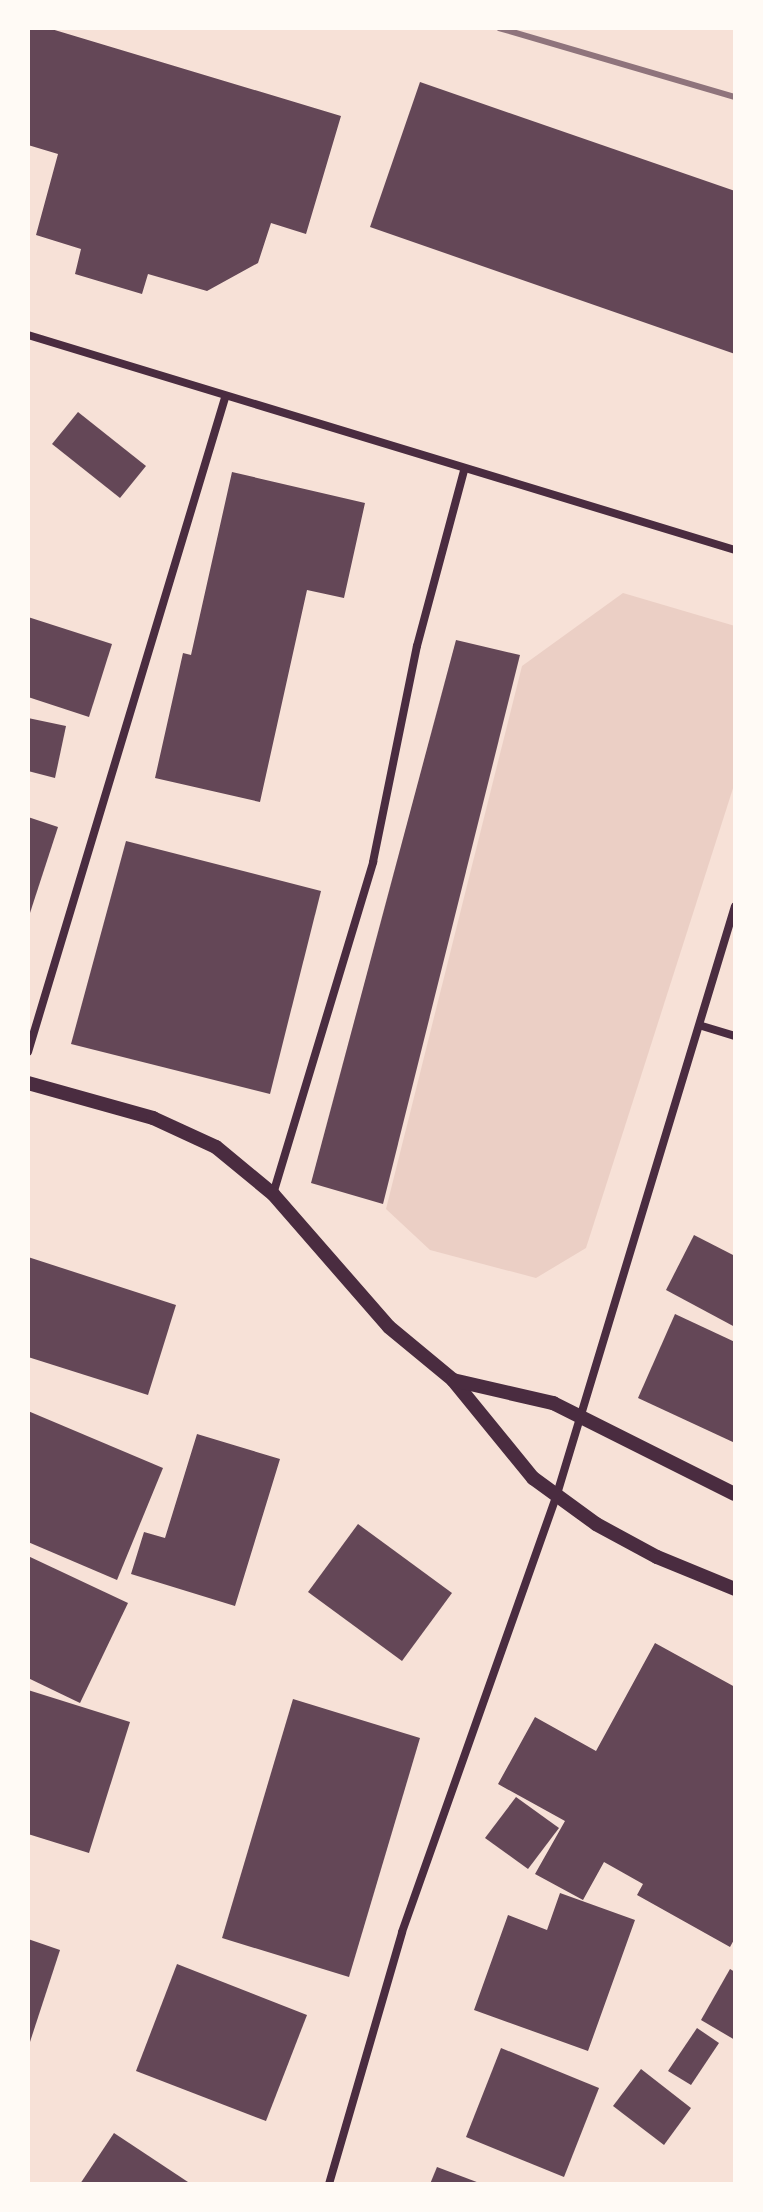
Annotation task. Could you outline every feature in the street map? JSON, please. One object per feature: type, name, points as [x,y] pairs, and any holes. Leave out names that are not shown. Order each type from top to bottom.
[{"type":"street","points":[[28,335],[225,398],[735,550]]},
{"type":"street","points":[[28,1052],[225,398]]},
{"type":"street","points":[[273,1194],[373,862],[421,631],[464,470]]},
{"type":"street","points":[[329,2184],[402,1932],[557,1494],[702,1026],[735,906]]},
{"type":"street","points":[[702,1026],[735,1036]]},
{"type":"street","points":[[28,1083],[186,1130],[273,1194],[389,1327],[453,1380],[533,1478],[596,1524],[657,1557],[735,1589]]},
{"type":"street","points":[[453,1380],[531,1395],[735,1494]]},
{"type":"shaded area","points":[[623,593],[735,626],[735,782],[586,1248],[536,1278],[430,1250],[386,1209],[522,666]]},
{"type":"building","points":[[28,28],[48,28],[341,116],[306,234],[271,223],[258,263],[207,291],[148,274],[142,294],[75,274],[81,249],[36,235],[58,154],[28,145]]},
{"type":"building","points":[[420,82],[735,191],[735,354],[370,227]]},
{"type":"building","points":[[78,412],[146,466],[120,498],[52,444]]},
{"type":"building","points":[[232,472],[365,503],[344,598],[307,590],[260,802],[155,778],[183,653],[191,655]]},
{"type":"building","points":[[28,617],[112,644],[89,717],[28,697]]},
{"type":"building","points":[[456,640],[520,655],[383,1204],[311,1183]]},
{"type":"building","points":[[28,718],[66,726],[55,778],[28,771]]},
{"type":"building","points":[[28,817],[58,827],[29,916],[28,916]]},
{"type":"building","points":[[126,841],[321,891],[270,1094],[71,1044]]},
{"type":"building","points":[[694,1235],[735,1256],[735,1327],[666,1290]]},
{"type":"building","points":[[28,1257],[176,1305],[148,1395],[28,1357]]},
{"type":"building","points":[[675,1314],[735,1342],[735,1443],[638,1398]]},
{"type":"building","points":[[28,1411],[163,1468],[117,1580],[28,1542]]},
{"type":"building","points":[[197,1434],[280,1459],[235,1606],[131,1574],[144,1532],[165,1538]]},
{"type":"building","points":[[358,1524],[452,1593],[402,1661],[308,1592]]},
{"type":"building","points":[[28,1556],[128,1603],[80,1703],[28,1678]]},
{"type":"building","points":[[655,1643],[735,1687],[735,1938],[730,1947],[637,1895],[643,1884],[604,1862],[583,1900],[535,1874],[565,1821],[498,1784],[535,1717],[596,1751]]},
{"type":"building","points":[[28,1690],[130,1722],[89,1853],[28,1834]]},
{"type":"building","points":[[293,1699],[420,1738],[349,1977],[222,1938]]},
{"type":"building","points":[[516,1797],[559,1828],[528,1869],[485,1838]]},
{"type":"building","points":[[560,1893],[635,1920],[588,2051],[474,2010],[508,1915],[547,1930]]},
{"type":"building","points":[[28,1939],[60,1950],[29,2045],[28,2044]]},
{"type":"building","points":[[177,1964],[307,2015],[266,2121],[136,2071]]},
{"type":"building","points":[[730,1969],[735,1972],[735,2040],[701,2020]]},
{"type":"building","points":[[697,2028],[719,2043],[691,2085],[668,2071]]},
{"type":"building","points":[[501,2048],[599,2088],[564,2177],[466,2137]]},
{"type":"building","points":[[641,2069],[691,2108],[664,2145],[613,2106]]},
{"type":"building","points":[[114,2133],[191,2184],[80,2184]]},
{"type":"building","points":[[437,2167],[482,2184],[430,2184]]},
{"type":"railway","points":[[499,28],[735,97]]}]
